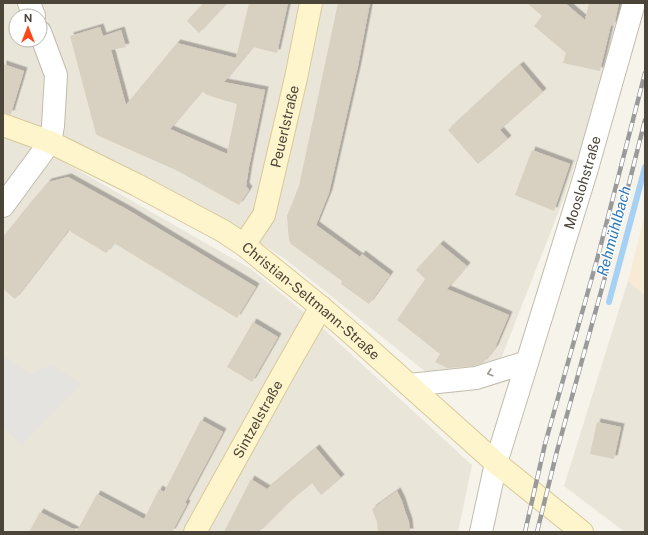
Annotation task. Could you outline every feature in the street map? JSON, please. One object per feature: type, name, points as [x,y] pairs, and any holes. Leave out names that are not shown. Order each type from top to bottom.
[{"type":"main road","name":"Peuerlstraße","points":[[244,245],[264,215],[296,78],[311,3]]},
{"type":"main road","name":"Christian-Seltmann-Straße","points":[[3,125],[50,142],[137,185],[223,231],[244,245],[352,333],[496,463],[582,532]]},
{"type":"main road","name":"Sintzelstraße","points":[[195,532],[284,370],[321,307]]},
{"type":"street","name":"Mooslohstraße","points":[[481,532],[496,463],[586,172],[634,3]]},
{"type":"street","points":[[3,206],[50,142],[53,126],[56,75],[46,48]]},
{"type":"street","points":[[409,385],[476,378],[528,362]]},
{"type":"shaded area","points":[[3,3],[628,3],[564,198],[493,379],[452,393],[285,259],[231,224],[3,133]]},
{"type":"shaded area","points":[[3,138],[48,153],[251,269],[316,322],[472,465],[458,532],[3,532]]},
{"type":"shaded area","points":[[645,214],[645,295],[628,281]]},
{"type":"shaded area","points":[[628,281],[645,295],[645,532],[625,532],[564,486]]},
{"type":"shaded area","points":[[3,356],[30,374],[51,365],[81,384],[22,445],[3,427]]},
{"type":"building","points":[[204,3],[227,3],[199,33],[187,21]]},
{"type":"building","points":[[249,3],[288,3],[277,53],[253,47],[224,82],[265,90],[249,167],[246,186],[249,190],[239,205],[178,171],[96,134],[70,36],[100,27],[103,36],[121,30],[126,47],[111,50],[126,105],[177,43],[236,58]],"holes":[[[202,91],[207,95],[237,104],[227,154],[170,129]]]},
{"type":"building","points":[[338,3],[370,3],[358,66],[329,193],[316,225],[360,257],[362,254],[390,275],[369,304],[341,284],[342,281],[291,244],[289,240],[287,216],[299,186]]},
{"type":"building","points":[[527,3],[565,3],[585,20],[589,3],[619,3],[614,26],[611,25],[600,71],[563,63],[566,53],[534,26],[542,16]]},
{"type":"building","points":[[3,64],[24,71],[11,114],[3,113]]},
{"type":"building","points":[[520,65],[543,92],[500,130],[508,139],[478,164],[448,130]]},
{"type":"building","points":[[532,150],[570,164],[554,211],[515,195]]},
{"type":"building","points":[[68,177],[128,210],[256,287],[237,318],[114,243],[106,253],[68,230],[15,299],[3,289],[3,237],[48,182]]},
{"type":"building","points":[[440,244],[467,266],[447,289],[509,315],[495,348],[483,363],[473,366],[447,368],[435,362],[440,354],[397,320],[425,279],[416,270]]},
{"type":"building","points":[[253,322],[278,337],[252,382],[227,367]]},
{"type":"building","points":[[201,420],[223,432],[185,503],[187,504],[172,532],[29,532],[40,512],[77,531],[97,494],[144,519],[159,489],[164,492]]},
{"type":"building","points":[[597,422],[621,427],[614,459],[590,454]]},
{"type":"building","points":[[316,448],[341,478],[321,495],[312,483],[287,504],[259,532],[224,532],[251,479],[267,489]]},
{"type":"building","points":[[397,491],[409,522],[410,532],[378,532],[377,522],[372,509]]},
{"type":"waterway","name":"Rehmühlbach","points":[[609,302],[645,167]]},
{"type":"railway","points":[[525,532],[545,444],[598,256],[645,73]]},
{"type":"railway","points":[[537,532],[557,451],[610,259],[645,120]]}]
